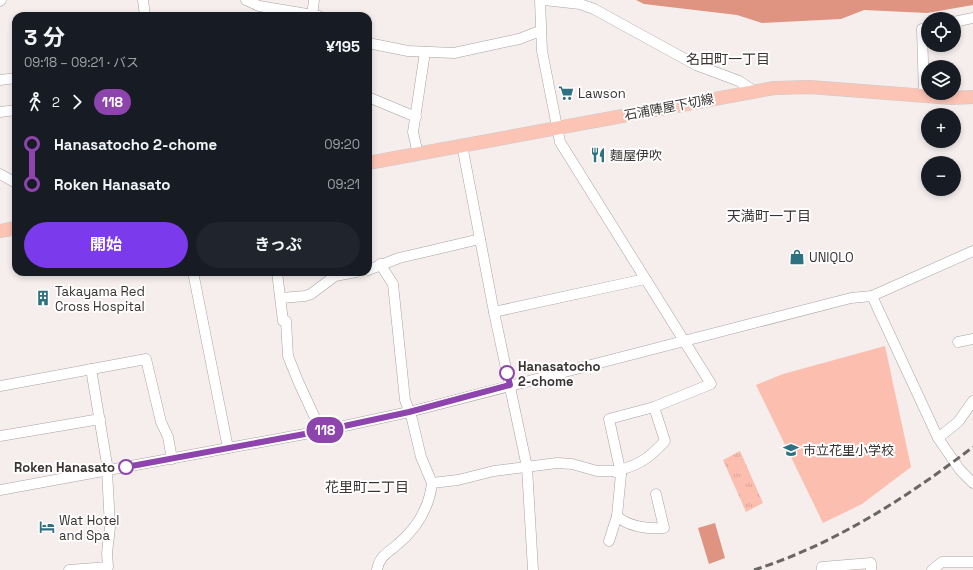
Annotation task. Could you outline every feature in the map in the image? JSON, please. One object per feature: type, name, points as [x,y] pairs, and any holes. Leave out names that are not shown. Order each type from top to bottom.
[{"type":"main road","name":"石浦陣屋下切線","points":[[372,162],[754,91],[810,87],[921,96]]},
{"type":"main road","name":"石浦陣屋下切線","points":[[961,98],[973,97]]},
{"type":"main road","points":[[0,231],[12,229]]},
{"type":"street","points":[[142,0],[144,12]]},
{"type":"street","points":[[246,0],[259,11],[273,12]]},
{"type":"street","points":[[314,0],[314,12]]},
{"type":"street","points":[[540,0],[540,31],[542,51],[556,129],[560,142],[711,384],[654,407],[608,419],[620,472],[617,516],[609,541]]},
{"type":"street","points":[[544,0],[580,4],[594,9],[696,65],[739,82],[754,91]]},
{"type":"street","points":[[961,21],[973,18]]},
{"type":"street","points":[[372,44],[394,49],[454,53],[519,38],[540,31]]},
{"type":"street","points":[[418,154],[413,132],[425,52]]},
{"type":"street","points":[[0,80],[12,78]]},
{"type":"street","points":[[372,99],[416,117]]},
{"type":"street","points":[[0,112],[12,110]]},
{"type":"street","points":[[462,145],[494,312],[527,467],[533,570]]},
{"type":"street","points":[[0,174],[12,181]]},
{"type":"street","points":[[372,268],[380,264],[480,239]]},
{"type":"street","points":[[0,490],[321,431],[409,412],[851,298],[872,296],[973,251]]},
{"type":"street","points":[[377,570],[381,559],[388,550],[397,545],[424,514],[432,483],[421,457],[405,400],[393,284],[380,264]]},
{"type":"street","points":[[194,276],[228,448]]},
{"type":"street","points":[[278,276],[283,321],[286,322],[288,356],[303,394],[321,431]]},
{"type":"street","points":[[280,298],[306,296],[335,276]]},
{"type":"street","points":[[494,312],[645,279]]},
{"type":"street","points":[[872,296],[938,438],[960,470],[973,483]]},
{"type":"street","points":[[958,342],[973,339]]},
{"type":"street","points":[[0,386],[146,359],[161,422],[168,437],[172,459]]},
{"type":"street","points":[[69,570],[108,567],[110,527],[108,470],[91,369]]},
{"type":"street","points":[[938,438],[958,422],[973,401]]},
{"type":"street","points":[[432,483],[465,479],[477,476],[479,474],[557,464],[572,464],[597,471],[620,472],[640,463],[665,441],[654,407]]},
{"type":"street","points":[[0,436],[100,419]]},
{"type":"street","points":[[617,516],[625,522],[643,528],[664,528],[656,494]]},
{"type":"street","points":[[932,570],[942,562],[973,562]]},
{"type":"street","points":[[822,570],[822,567],[871,563],[871,570]]},
{"type":"green space","points":[[885,346],[911,467],[862,504],[823,523],[756,385],[783,374]]},
{"type":"green space","points":[[740,451],[763,503],[746,512],[723,460]]},
{"type":"shaded area","points":[[636,0],[973,0],[973,5],[933,12],[864,10],[841,19],[762,23],[737,15],[644,4]]},
{"type":"shaded area","points":[[715,523],[725,558],[709,564],[698,528]]},
{"type":"railway","points":[[754,570],[813,547],[869,518],[922,484],[973,447]]},
{"type":"bus line","name":"118","points":[[126,467],[321,431],[409,412],[510,385],[507,373]]},
{"type":"place","name":"Lawson","points":[[566,93]]},
{"type":"place","name":"麵屋伊吹","points":[[598,155]]},
{"type":"place","name":"UNIQLO","points":[[797,257]]},
{"type":"place","name":"Takayama Red Cross Hospital","points":[[43,298]]},
{"type":"place","name":"Hanasatocho 2-chome","points":[[507,373]]},
{"type":"place","name":"市立花里小学校","points":[[791,450]]},
{"type":"place","name":"Roken Hanasato","points":[[126,467]]},
{"type":"place","name":"Wat Hotel and Spa","points":[[47,527]]},
{"type":"district","name":"名田町一丁目","points":[[728,59]]},
{"type":"district","name":"天満町一丁目","points":[[769,216]]},
{"type":"district","name":"花里町二丁目","points":[[367,487]]}]
